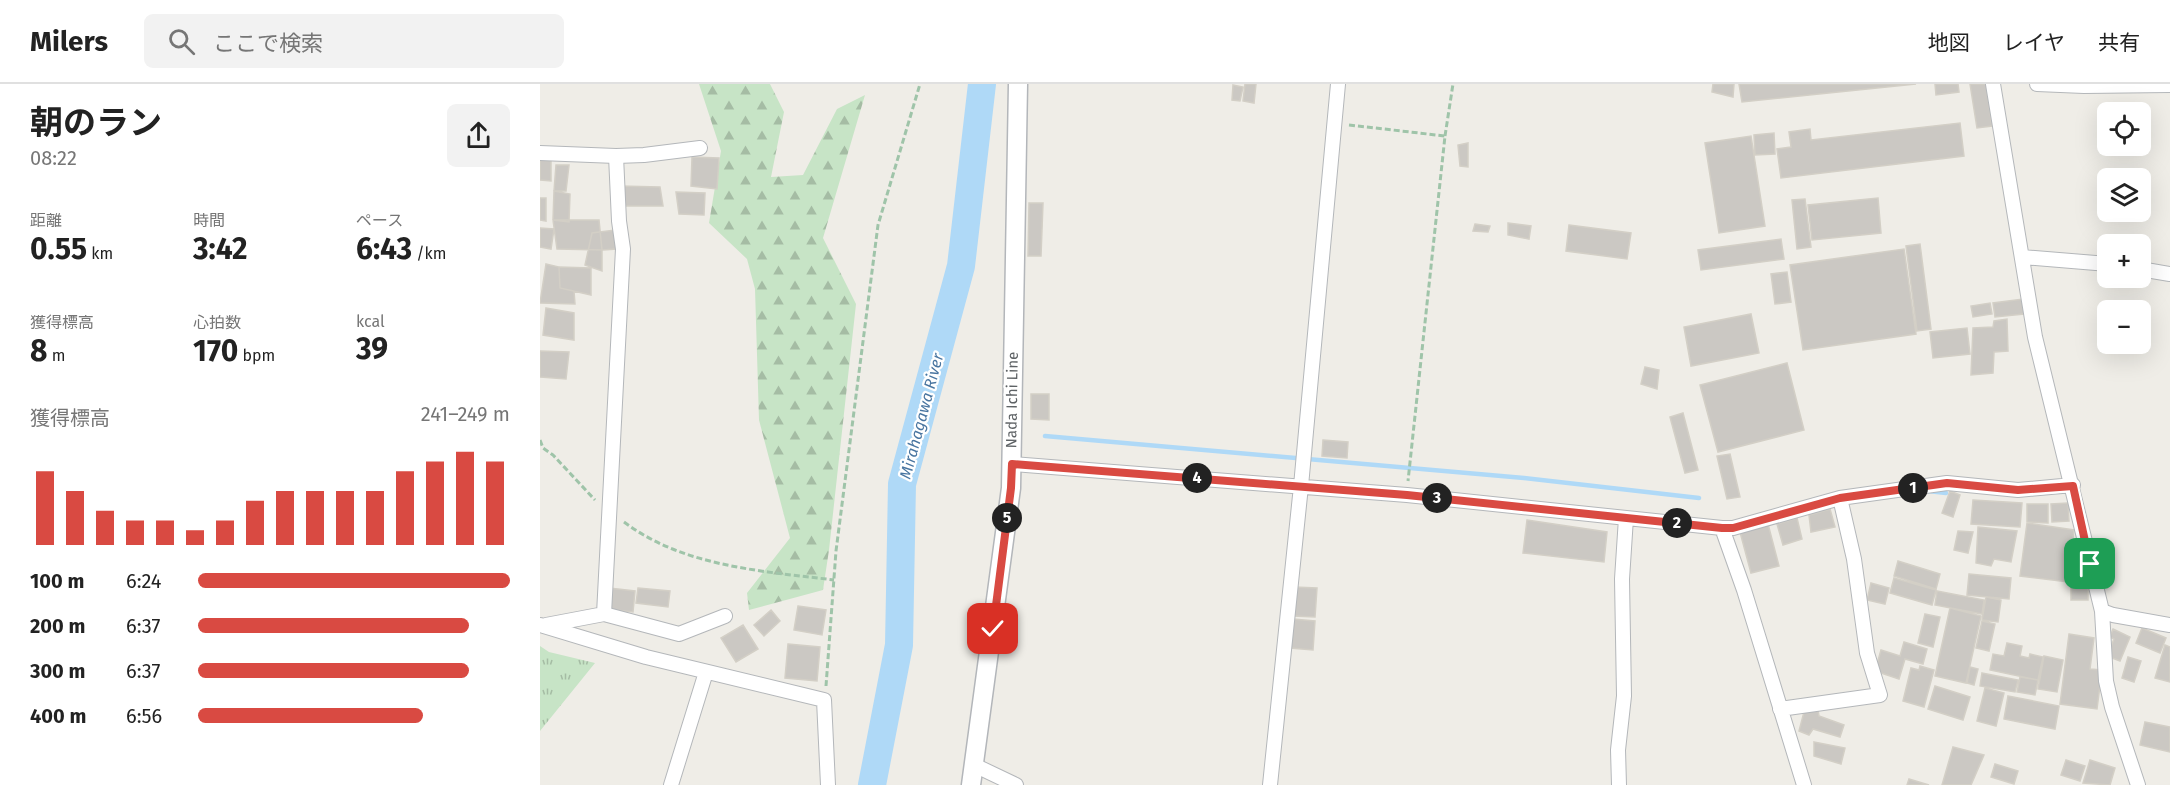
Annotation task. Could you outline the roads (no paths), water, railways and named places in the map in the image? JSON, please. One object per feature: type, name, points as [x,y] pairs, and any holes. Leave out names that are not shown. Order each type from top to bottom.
[{"type":"main road","name":"Nada Ichi Line","points":[[971,785],[1011,488],[1018,84]]},
{"type":"street","points":[[1270,785],[1301,486],[1338,84]]},
{"type":"street","points":[[1993,84],[2035,337],[2102,611],[2106,681],[2112,707],[2138,785]]},
{"type":"street","points":[[2037,84],[2170,85]]},
{"type":"street","points":[[540,153],[616,156],[700,148]]},
{"type":"street","points":[[604,614],[623,249],[619,221],[616,156]]},
{"type":"street","points":[[2022,257],[2097,263]]},
{"type":"street","points":[[2151,271],[2170,274]]},
{"type":"street","points":[[1012,464],[1407,495],[1722,528],[1733,528],[1840,498],[1947,483],[2018,490],[2073,486]]},
{"type":"street","points":[[1780,709],[1880,696],[1867,653],[1854,559],[1840,498]]},
{"type":"street","points":[[1619,785],[1618,750],[1624,696],[1622,579],[1626,518]]},
{"type":"street","points":[[1722,528],[1744,590],[1804,785]]},
{"type":"street","points":[[2102,611],[2170,625]]},
{"type":"street","points":[[542,625],[604,614],[679,634],[725,616]]},
{"type":"street","points":[[542,625],[646,657],[824,700],[828,785]]},
{"type":"street","points":[[671,785],[706,672]]},
{"type":"street","points":[[974,765],[1016,785]]},
{"type":"waterway","name":"Mirahagawa River","points":[[872,785],[899,645],[902,484],[961,266],[982,84]]},
{"type":"waterway","points":[[1045,436],[1524,478],[1699,498]]},
{"type":"waterway","points":[[1928,491],[1946,493]]}]
